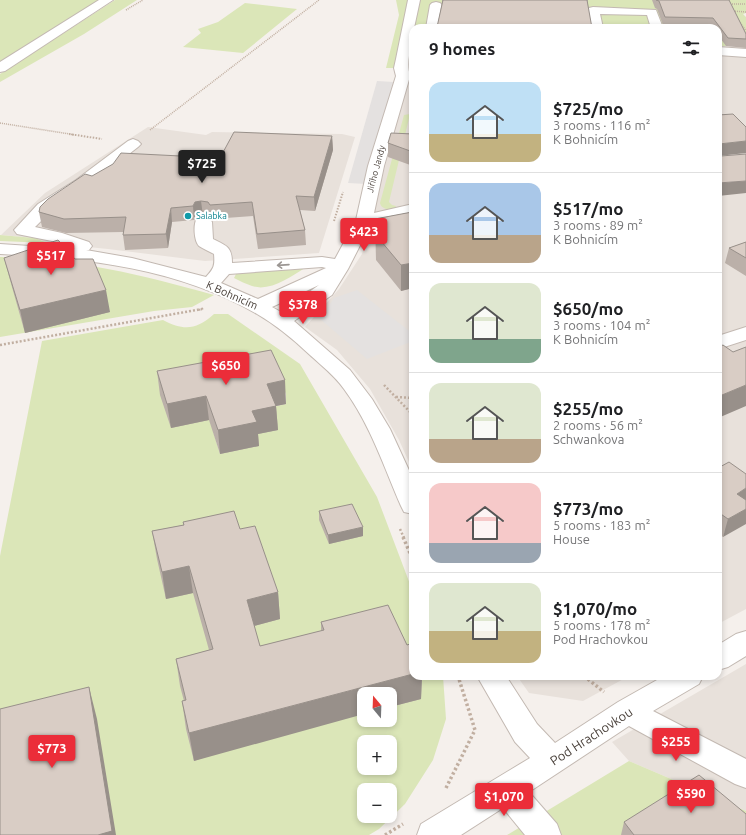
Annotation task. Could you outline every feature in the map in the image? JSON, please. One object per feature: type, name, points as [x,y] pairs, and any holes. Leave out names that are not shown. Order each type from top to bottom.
[{"type":"street","points":[[0,68],[106,0]]},
{"type":"street","name":"Jiřího Jandy","points":[[412,24],[414,0]]},
{"type":"street","points":[[433,24],[436,5]]},
{"type":"street","points":[[595,24],[593,10],[652,12],[656,24]]},
{"type":"street","name":"Jiřího Jandy","points":[[281,321],[330,294],[334,265],[364,220],[376,166],[408,75],[402,65],[409,42]]},
{"type":"street","points":[[722,51],[742,53]]},
{"type":"street","points":[[94,257],[83,246],[56,237],[23,230],[44,208],[82,183],[132,144]]},
{"type":"street","points":[[364,220],[409,211]]},
{"type":"street","points":[[203,222],[205,242],[222,251],[224,261],[223,269],[219,276],[207,283]]},
{"type":"street","name":"K Bohnicím","points":[[0,249],[36,250],[94,257],[181,275],[207,283],[258,306],[281,321],[334,365],[352,386],[381,433],[409,497]]},
{"type":"street","points":[[223,269],[334,265]]},
{"type":"street","points":[[258,306],[334,265]]},
{"type":"street","points":[[722,342],[746,333]]},
{"type":"street","points":[[722,657],[746,642]]},
{"type":"street","points":[[493,680],[526,733],[552,762]]},
{"type":"street","name":"Pod Hrachovkou","points":[[433,835],[552,762],[628,710],[682,680]]},
{"type":"street","points":[[628,710],[656,728],[746,774]]},
{"type":"street","points":[[507,790],[545,835]]},
{"type":"path","points":[[0,123],[132,144],[319,0]]},
{"type":"path","points":[[724,4],[746,4]]},
{"type":"path","points":[[746,12],[732,11],[746,31]]},
{"type":"path","points":[[334,265],[345,187]]},
{"type":"path","points":[[0,345],[198,310],[233,294]]},
{"type":"path","points":[[396,396],[409,398]]},
{"type":"path","points":[[444,794],[475,730],[459,680]]},
{"type":"shaded area","points":[[722,46],[746,46],[746,609],[722,622]]},
{"type":"shaded area","points":[[409,76],[409,462],[399,440],[370,389],[337,350],[305,327],[339,289],[362,254]]},
{"type":"shaded area","points":[[377,81],[394,82],[366,184],[348,183]]},
{"type":"shaded area","points":[[148,127],[206,135],[212,132],[342,134],[355,137],[319,253],[205,261],[48,243],[35,238],[1,235],[45,193]]},
{"type":"shaded area","points":[[357,290],[409,331],[409,343],[367,359],[320,319],[334,298]]},
{"type":"shaded area","points":[[746,664],[746,811],[629,761],[612,742],[719,680],[722,680],[722,678]]},
{"type":"shaded area","points":[[520,680],[622,680],[583,701],[529,693]]},
{"type":"green space","points":[[0,0],[99,0],[0,62]]},
{"type":"green space","points":[[115,0],[137,0],[84,34],[0,82],[0,74]]},
{"type":"green space","points":[[396,0],[746,0],[746,13],[743,14],[746,17],[746,46],[722,46],[722,24],[409,24],[409,68],[386,68],[399,15]]},
{"type":"green space","points":[[245,3],[297,9],[243,53],[183,47],[201,33],[198,29],[218,22]]},
{"type":"green space","points":[[409,114],[409,118],[389,202],[396,206],[394,210],[382,207],[380,203],[404,115]]},
{"type":"green space","points":[[0,235],[35,238],[48,243],[0,241]]},
{"type":"green space","points":[[0,257],[27,258],[81,264],[134,274],[214,295],[192,307],[154,311],[0,337]]},
{"type":"green space","points":[[305,268],[280,283],[266,287],[252,286],[234,278],[237,272]]},
{"type":"green space","points":[[214,314],[228,314],[300,364],[377,497],[409,581],[409,680],[443,680],[446,719],[433,760],[405,804],[397,812],[397,783],[357,783],[357,823],[385,823],[369,835],[0,835],[0,556],[42,341],[163,320],[177,326],[195,326]],"holes":[[[280,381],[286,394],[286,404],[268,408],[254,435],[220,454],[213,431],[226,416]]]},
{"type":"green space","points":[[629,761],[746,811],[746,835],[507,835]]},
{"type":"building","points":[[443,0],[587,0],[591,24],[438,24]]},
{"type":"building","points":[[656,0],[729,0],[746,34],[746,39],[728,38],[722,30],[722,24],[718,24],[713,18],[665,17],[659,1]]},
{"type":"building","points":[[733,114],[746,127],[746,141],[722,144],[722,115]]},
{"type":"building","points":[[234,132],[332,136],[314,197],[296,196],[305,230],[257,234],[252,202],[210,205],[208,202],[201,201],[195,202],[193,206],[171,208],[166,234],[123,235],[126,217],[64,219],[39,212],[40,207],[48,199],[85,174],[92,176],[113,164],[121,153],[220,158]]},
{"type":"building","points":[[391,133],[409,134],[409,151],[388,143]]},
{"type":"building","points":[[746,154],[746,181],[722,183],[722,156]]},
{"type":"building","points":[[409,213],[409,264],[401,265],[376,235],[387,233],[375,219]]},
{"type":"building","points":[[58,240],[75,259],[93,259],[106,290],[20,310],[4,258]]},
{"type":"building","points":[[746,242],[746,258],[729,248]]},
{"type":"building","points":[[722,345],[733,352],[746,347],[746,385],[722,395]]},
{"type":"building","points":[[271,350],[285,380],[267,384],[276,406],[252,411],[257,422],[218,430],[206,396],[167,404],[157,371]]},
{"type":"building","points":[[729,462],[746,474],[746,488],[737,494],[746,500],[746,509],[728,519],[722,515],[722,466]]},
{"type":"building","points":[[352,504],[363,527],[328,535],[319,511]]},
{"type":"building","points":[[234,511],[240,529],[255,526],[278,592],[247,600],[260,646],[324,630],[321,622],[388,605],[407,645],[409,644],[409,675],[364,687],[357,687],[357,689],[189,733],[182,701],[186,700],[176,659],[213,649],[189,566],[162,572],[152,531],[184,525],[183,522]]},
{"type":"building","points":[[89,687],[112,831],[98,835],[0,835],[0,709]]},
{"type":"building","points":[[699,775],[746,814],[746,835],[634,835],[624,822]]},
{"type":"place","name":"Salabka","points":[[188,216]]}]
